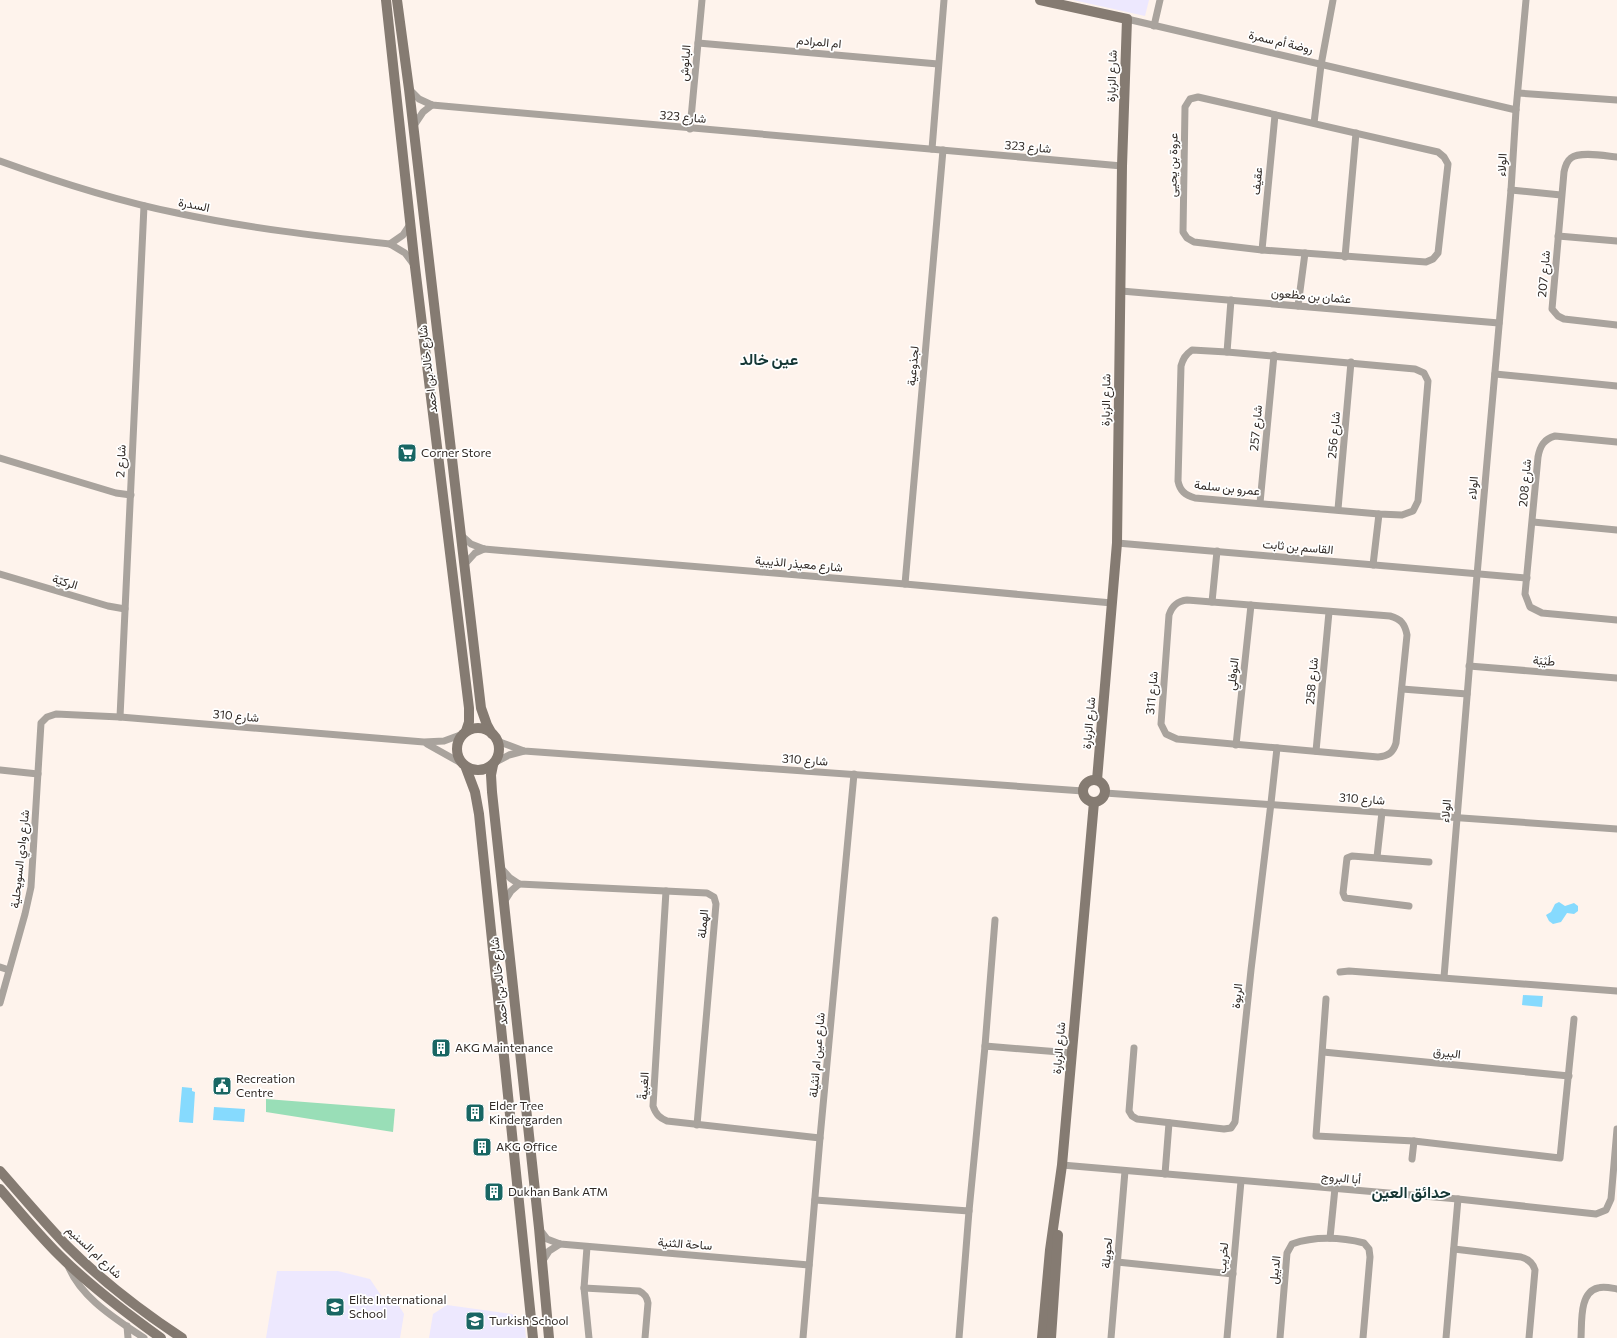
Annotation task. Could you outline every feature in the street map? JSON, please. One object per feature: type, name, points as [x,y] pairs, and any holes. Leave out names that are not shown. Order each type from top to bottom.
[{"type":"main road","name":"شارع خالد بن احمد","points":[[386,0],[412,221],[415,266],[469,708],[469,722],[465,733]]},
{"type":"main road","name":"شارع خالد بن احمد","points":[[397,0],[409,89],[481,708],[484,718],[495,737]]},
{"type":"main road","name":"روضة أم سمرة","points":[[1040,0],[1127,19]]},
{"type":"main road","name":"شارع الزبارة","points":[[1097,780],[1117,543],[1122,166],[1127,19]]},
{"type":"main road","points":[[472,729],[482,729],[495,737],[499,752],[494,764],[488,768],[477,771],[464,765],[458,758],[457,745],[465,733],[472,729]]},
{"type":"main road","name":"شارع خالد بن احمد","points":[[494,764],[491,783],[539,1228],[549,1338]]},
{"type":"main road","name":"شارع خالد بن احمد","points":[[464,765],[475,792],[479,814],[533,1338]]},
{"type":"main road","points":[[1097,780],[1104,785],[1105,793],[1102,799],[1094,802],[1086,799],[1083,791],[1084,787],[1089,782],[1097,780]]},
{"type":"main road","name":"شارع الزبارة","points":[[1042,1338],[1050,1250],[1062,1165],[1094,802]]},
{"type":"main road","name":"شارع ام السنيم","points":[[0,1171],[47,1224],[93,1271],[145,1313],[182,1338]]},
{"type":"main road","name":"شارع ام السنيم","points":[[0,1189],[32,1226],[66,1261],[111,1301],[161,1338]]},
{"type":"main road","name":"شارع الزبارة","points":[[1051,1338],[1058,1250],[1058,1199]]},
{"type":"street","name":"البانوش","points":[[690,129],[702,0]]},
{"type":"street","points":[[932,149],[944,0]]},
{"type":"street","points":[[1154,26],[1160,0]]},
{"type":"street","points":[[1314,123],[1320,65],[1333,0]]},
{"type":"street","name":"الولاء","points":[[1444,978],[1456,817],[1511,190],[1516,110],[1526,0]]},
{"type":"street","name":"روضة أم سمرة","points":[[1127,19],[1516,110]]},
{"type":"street","name":"ام المرادم","points":[[698,43],[938,64]]},
{"type":"street","name":"شارع 323","points":[[409,89],[419,99],[432,105],[1122,166]]},
{"type":"street","points":[[1518,93],[1617,100]]},
{"type":"street","name":"عروة بن يحيى","points":[[1198,97],[1274,115],[1438,152],[1444,157],[1448,164],[1438,253],[1433,259],[1426,262],[1262,250],[1194,242],[1187,238],[1183,232],[1185,107],[1190,99],[1198,97]]},
{"type":"street","points":[[413,127],[423,112],[432,105]]},
{"type":"street","name":"عقيف","points":[[1262,250],[1274,115]]},
{"type":"street","points":[[1345,257],[1356,134]]},
{"type":"street","name":"لجذوعية","points":[[905,584],[943,150]]},
{"type":"street","name":"شارع 207","points":[[1617,157],[1584,154],[1571,158],[1566,164],[1561,195],[1552,303],[1554,313],[1564,319],[1617,326]]},
{"type":"street","name":"السدرة","points":[[0,161],[144,206],[249,227],[390,244],[405,253],[415,266]]},
{"type":"street","points":[[1511,190],[1561,195]]},
{"type":"street","name":"شارع 2","points":[[120,717],[144,206]]},
{"type":"street","points":[[390,244],[403,235],[412,221]]},
{"type":"street","points":[[1558,236],[1617,241]]},
{"type":"street","points":[[1298,306],[1306,253]]},
{"type":"street","name":"عثمان بن مظعون","points":[[1121,291],[1499,324]]},
{"type":"street","points":[[1227,352],[1231,300]]},
{"type":"street","name":"عمرو بن سلمة","points":[[1198,350],[1227,352],[1352,362],[1415,369],[1424,373],[1428,381],[1418,501],[1413,511],[1408,514],[1379,514],[1338,509],[1194,498],[1183,492],[1178,481],[1181,366],[1183,358],[1187,353],[1198,350]]},
{"type":"street","name":"شارع 257","points":[[1260,503],[1274,356]]},
{"type":"street","name":"شارع 256","points":[[1338,509],[1352,362]]},
{"type":"street","points":[[1495,374],[1617,386]]},
{"type":"street","name":"شارع 208","points":[[1617,442],[1555,436],[1549,438],[1540,448],[1526,594],[1527,602],[1530,607],[1542,613],[1617,620]]},
{"type":"street","points":[[0,458],[116,493],[131,495]]},
{"type":"street","points":[[1373,565],[1379,514]]},
{"type":"street","points":[[1533,522],[1617,530]]},
{"type":"street","name":"شارع معيذر الذيبية","points":[[461,535],[471,544],[484,549],[1112,603]]},
{"type":"street","name":"القاسم بن ثابت","points":[[1117,543],[1477,575]]},
{"type":"street","points":[[465,564],[475,553],[484,549]]},
{"type":"street","points":[[1212,602],[1218,551]]},
{"type":"street","name":"الركيّة","points":[[0,574],[108,606],[125,609]]},
{"type":"street","points":[[1477,575],[1527,578]]},
{"type":"street","name":"شارع 311","points":[[1181,601],[1251,605],[1390,616],[1397,618],[1403,623],[1407,634],[1402,689],[1396,743],[1394,750],[1390,754],[1378,757],[1236,745],[1177,739],[1166,734],[1160,724],[1169,615],[1171,608],[1181,601]]},
{"type":"street","name":"النوفلي","points":[[1236,745],[1251,605]]},
{"type":"street","name":"شارع 258","points":[[1316,751],[1329,612]]},
{"type":"street","name":"طَيْبَة","points":[[1470,666],[1617,678]]},
{"type":"street","points":[[1402,689],[1467,694]]},
{"type":"street","name":"شارع 310","points":[[48,717],[56,714],[120,717],[424,742],[444,741],[465,733]]},
{"type":"street","name":"شارع وادي السويحلية","points":[[0,1003],[25,914],[30,887],[41,723],[48,717]]},
{"type":"street","name":"شارع 310","points":[[495,737],[524,751],[1083,791]]},
{"type":"street","name":"شارع 310","points":[[424,742],[464,765]]},
{"type":"street","points":[[1271,803],[1277,748]]},
{"type":"street","name":"شارع 310","points":[[494,764],[509,756],[524,751]]},
{"type":"street","points":[[0,770],[38,774]]},
{"type":"street","name":"شارع عين ام انثيلة","points":[[804,1338],[820,1138],[854,774]]},
{"type":"street","name":"شارع 310","points":[[1105,793],[1271,803],[1617,828]]},
{"type":"street","name":"الربوة","points":[[1134,1048],[1129,1110],[1132,1116],[1136,1119],[1169,1123],[1224,1129],[1231,1128],[1235,1122],[1250,970],[1271,803]]},
{"type":"street","points":[[1377,857],[1382,812]]},
{"type":"street","points":[[1409,906],[1348,900],[1343,896],[1347,858],[1352,856],[1377,857],[1429,862]]},
{"type":"street","points":[[500,866],[510,878],[520,884],[511,891],[504,902]]},
{"type":"street","name":"الهملة","points":[[520,884],[707,893],[714,897],[716,904],[697,1125]]},
{"type":"street","name":"الغبيةّ","points":[[666,891],[653,1106],[657,1116],[667,1122],[820,1138]]},
{"type":"street","points":[[959,1338],[995,920]]},
{"type":"street","points":[[0,967],[9,970]]},
{"type":"street","points":[[1340,972],[1349,971],[1617,991]]},
{"type":"street","points":[[1326,999],[1316,1136],[1414,1141],[1560,1158],[1574,1019]]},
{"type":"street","points":[[985,1046],[1072,1053]]},
{"type":"street","name":"البيرق","points":[[1323,1052],[1569,1076]]},
{"type":"street","points":[[1165,1174],[1169,1123]]},
{"type":"street","name":"أبا البروج","points":[[1062,1165],[1458,1198],[1596,1214],[1602,1213],[1606,1210],[1611,1199],[1617,1129]]},
{"type":"street","points":[[1412,1159],[1414,1141]]},
{"type":"street","name":"لحويلة","points":[[1111,1338],[1124,1171]]},
{"type":"street","name":"لخريب","points":[[1227,1338],[1241,1181]]},
{"type":"street","points":[[1330,1238],[1336,1188]]},
{"type":"street","points":[[1446,1338],[1458,1198]]},
{"type":"street","points":[[815,1200],[969,1211]]},
{"type":"street","name":"ساحة الثنية","points":[[539,1228],[548,1239],[560,1244],[809,1265]]},
{"type":"street","name":"الديبل","points":[[1280,1338],[1287,1253],[1292,1244],[1299,1241],[1330,1238],[1364,1242],[1369,1249],[1370,1257],[1363,1338]]},
{"type":"street","points":[[542,1262],[549,1251],[560,1244]]},
{"type":"street","points":[[587,1247],[584,1288],[589,1338]]},
{"type":"street","points":[[1454,1250],[1521,1257],[1534,1265],[1535,1270],[1529,1338]]},
{"type":"street","points":[[66,1261],[71,1274],[85,1292],[114,1318],[144,1338]]},
{"type":"street","points":[[1117,1262],[1233,1274]]},
{"type":"street","points":[[1581,1338],[1584,1302],[1588,1294],[1600,1287],[1617,1289]]},
{"type":"street","points":[[584,1288],[639,1291],[643,1293],[648,1299],[645,1338]]},
{"type":"street","points":[[127,1326],[128,1338]]},
{"type":"shaded area","points":[[1073,0],[1149,0],[1145,16]]},
{"type":"shaded area","name":"Elite International School","points":[[277,1271],[338,1271],[370,1279],[384,1300],[396,1301],[404,1314],[400,1338],[266,1338]]},
{"type":"shaded area","name":"Turkish School","points":[[447,1305],[512,1314],[525,1328],[526,1338],[429,1338],[433,1314]]},
{"type":"green space","points":[[266,1099],[395,1109],[393,1132],[266,1112]]},
{"type":"water","points":[[1559,902],[1565,906],[1574,903],[1578,906],[1578,911],[1574,914],[1567,913],[1561,922],[1553,924],[1549,921],[1546,915],[1551,912],[1555,904]]},
{"type":"water","points":[[1523,995],[1543,996],[1542,1007],[1522,1005]]},
{"type":"water","points":[[182,1087],[192,1088],[192,1091],[195,1092],[193,1123],[179,1122]]},
{"type":"water","points":[[214,1107],[245,1109],[244,1122],[213,1120]]},
{"type":"place","name":"Corner Store","points":[[407,453]]},
{"type":"place","name":"AKG Maintenance","points":[[441,1048]]},
{"type":"place","name":"Recreation Centre","points":[[222,1086]]},
{"type":"place","name":"Elder Tree Kindergarden","points":[[475,1113]]},
{"type":"place","name":"AKG Office","points":[[482,1147]]},
{"type":"place","name":"Dukhan Bank ATM","points":[[494,1192]]},
{"type":"place","name":"Elite International School","points":[[335,1307]]},
{"type":"place","name":"Turkish School","points":[[475,1321]]},
{"type":"district","name":"عين خالد","points":[[769,359]]},
{"type":"district","name":"حدائق العين","points":[[1411,1192]]}]
